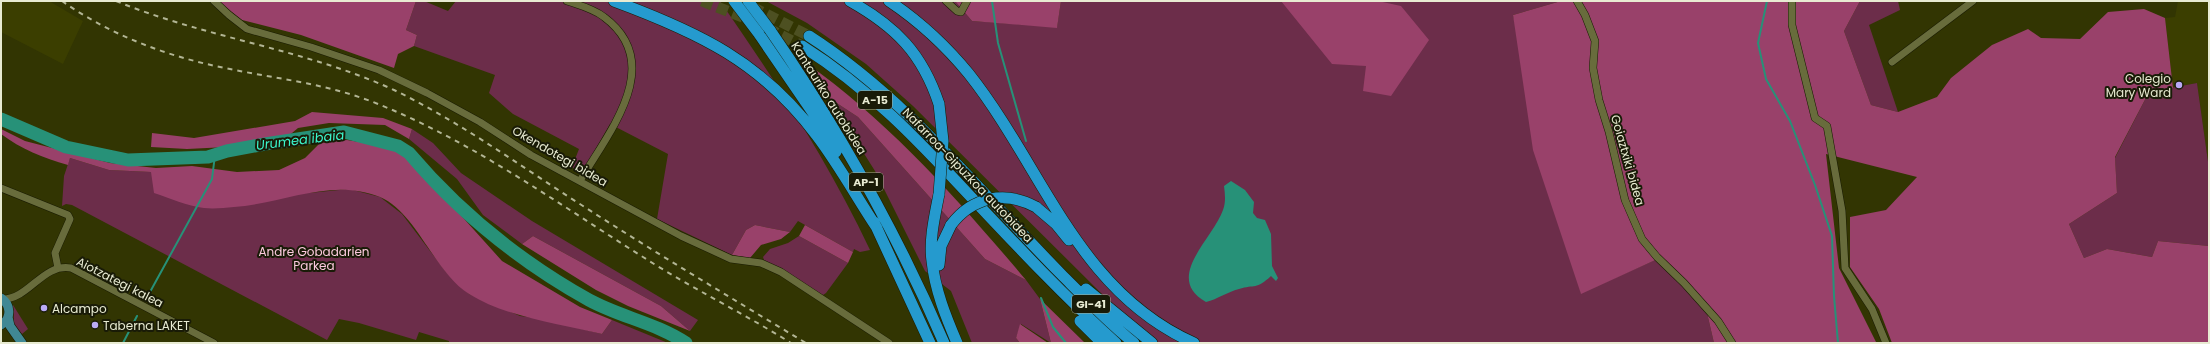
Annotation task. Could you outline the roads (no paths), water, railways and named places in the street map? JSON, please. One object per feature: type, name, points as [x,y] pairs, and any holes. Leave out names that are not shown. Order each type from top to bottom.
[{"type":"highway","points":[[614,1],[677,25],[712,43],[744,62],[779,92],[817,136],[876,228]]},
{"type":"highway","name":"Kantauriko autobidea","points":[[734,1],[814,113],[859,193],[876,228]]},
{"type":"highway","name":"Kantauriko autobidea","points":[[748,1],[808,85],[852,156],[899,244],[944,343]]},
{"type":"highway","points":[[850,1],[887,24],[905,41],[923,66],[939,104],[943,141],[939,194],[934,223],[932,260],[938,291],[958,343]]},
{"type":"highway","points":[[889,1],[932,34],[969,74],[996,112],[1085,254],[1105,279],[1128,302],[1154,321],[1194,343]]},
{"type":"highway","name":"Nafarroa-Gipuzkoa autobidea","points":[[809,36],[836,53],[890,96],[1050,263]]},
{"type":"highway","name":"Nafarroa-Gipuzkoa autobidea","points":[[802,46],[851,79],[900,122],[1053,283]]},
{"type":"highway","points":[[958,343],[944,298],[939,269],[941,246],[951,225],[967,209],[989,199],[1014,198],[1036,207],[1056,224],[1075,248],[1085,254]]},
{"type":"highway","name":"AP-1","points":[[876,228],[930,343]]},
{"type":"highway","points":[[1050,263],[1063,269],[1152,343]]},
{"type":"highway","name":"GI-41","points":[[1050,263],[1094,307],[1134,343]]},
{"type":"highway","points":[[1053,283],[1059,296],[1102,343]]},
{"type":"highway","name":"GI-41","points":[[1053,283],[1116,343]]},
{"type":"main road","points":[[2,298],[9,308],[8,318],[12,329],[22,343]]},
{"type":"main road","points":[[8,318],[1,325],[12,329]]},
{"type":"street","name":"Okendotegi bidea","points":[[214,1],[229,16],[247,29],[341,56],[379,70],[427,93],[480,122],[531,155],[702,246],[731,259],[761,263],[782,272],[889,343]]},
{"type":"street","points":[[567,1],[603,16],[612,24],[625,39],[630,49],[632,62],[632,74],[620,114],[580,181]]},
{"type":"street","points":[[946,1],[956,11],[961,12],[967,1]]},
{"type":"street","name":"Goiaztxiki bidea","points":[[1577,1],[1586,15],[1595,41],[1593,68],[1599,100],[1609,132],[1625,200],[1640,232],[1657,257],[1684,283],[1718,321],[1732,343]]},
{"type":"street","points":[[1792,1],[1792,24],[1815,118],[1827,126],[1842,211],[1845,268],[1872,309],[1886,343]]},
{"type":"street","points":[[1892,62],[1973,1]]},
{"type":"street","name":"Aiotzategi kalea","points":[[1,188],[68,215],[70,219],[55,253],[58,268]]},
{"type":"street","name":"Aiotzategi kalea","points":[[2,298],[15,296],[58,268],[74,270],[214,343]]},
{"type":"street","points":[[9,308],[15,296]]},
{"type":"water","points":[[1231,181],[1245,190],[1254,202],[1253,213],[1257,218],[1265,220],[1271,234],[1272,266],[1278,278],[1276,281],[1271,276],[1259,285],[1235,290],[1206,302],[1194,292],[1189,282],[1190,270],[1195,258],[1218,221],[1224,207],[1224,186]]},
{"type":"waterway","points":[[992,1],[998,43],[1026,141]]},
{"type":"waterway","points":[[1767,1],[1758,43],[1766,79],[1790,121],[1815,185],[1832,236],[1834,296],[1838,343]]},
{"type":"waterway","name":"Urumea ibaia","points":[[1,119],[66,147],[128,160],[208,157],[227,151],[265,144],[344,132],[398,146],[409,153],[428,175],[470,215],[492,234],[539,269],[589,300],[663,330],[686,343]]},
{"type":"waterway","points":[[150,292],[212,179],[215,155]]},
{"type":"waterway","points":[[1041,298],[1053,327],[1066,343]]},
{"type":"waterway","points":[[123,343],[137,316]]},
{"type":"tunnel","points":[[702,1],[750,20]]},
{"type":"tunnel","points":[[752,7],[809,36]]},
{"type":"tunnel","points":[[767,28],[802,46]]},
{"type":"railway","points":[[62,1],[115,32],[152,48],[191,60],[232,70],[337,90],[378,104],[413,119],[447,136],[514,174],[661,268],[791,343]]},
{"type":"railway","points":[[116,1],[185,25],[326,64],[394,90],[443,116],[638,241],[806,343]]},
{"type":"place","name":"Colegio Mary Ward","points":[[2179,85]]},
{"type":"place","name":"Alcampo","points":[[44,308]]},
{"type":"place","name":"Taberna LAKET","points":[[95,325]]},
{"type":"park label","name":"Andre Gobadarien Parkea","points":[[314,258]]}]
